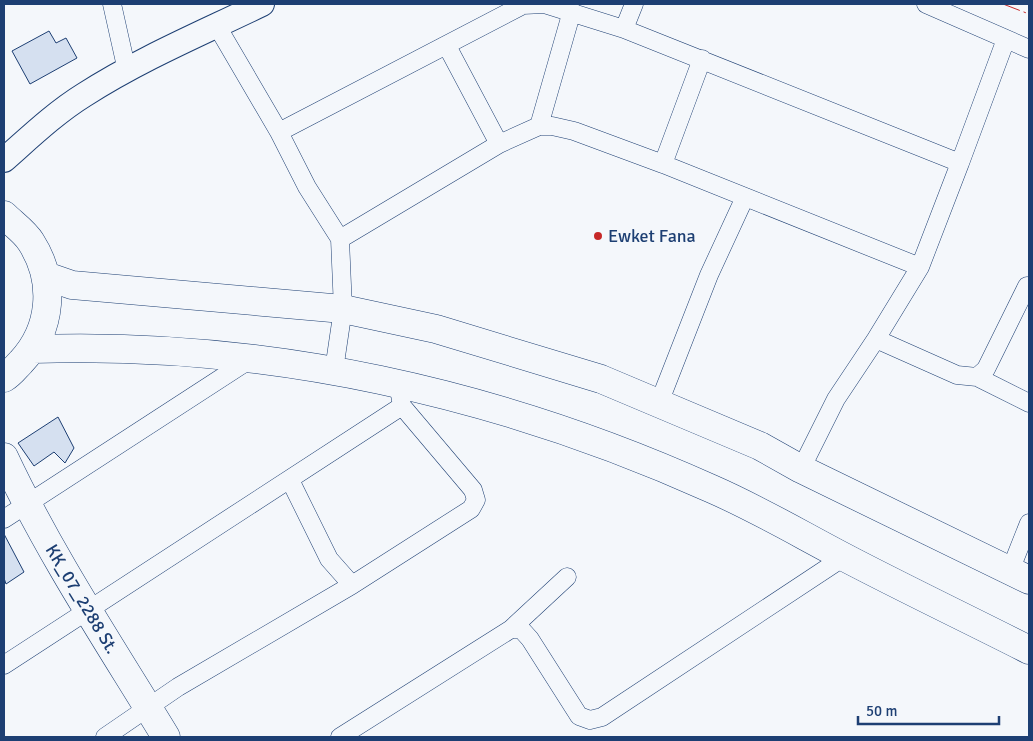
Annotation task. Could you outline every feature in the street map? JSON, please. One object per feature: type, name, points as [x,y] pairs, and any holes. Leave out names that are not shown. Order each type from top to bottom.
[{"type":"main road","points":[[4,215],[31,241],[46,276],[48,301],[44,326],[33,349],[4,378]]},
{"type":"main road","points":[[46,276],[72,285],[344,309],[436,330],[601,379],[760,446],[801,469],[1020,576]]},
{"type":"main road","points":[[33,349],[81,347],[164,349],[252,358],[334,370],[400,394],[496,408],[586,438],[712,489],[1029,650]]},
{"type":"main road","name":"KK_07_2288 St.","points":[[4,456],[12,508],[82,616],[144,720],[166,737]]},
{"type":"street","points":[[112,4],[127,71]]},
{"type":"street","points":[[4,160],[36,131],[83,96],[127,71],[262,4]]},
{"type":"street","points":[[279,132],[524,5],[544,4],[624,28],[960,163]]},
{"type":"street","points":[[624,28],[634,4]]},
{"type":"street","points":[[926,4],[1029,49]]},
{"type":"street","points":[[539,126],[572,11]]},
{"type":"street","points":[[217,26],[279,132],[307,188],[340,239],[344,309],[334,370]]},
{"type":"street","points":[[801,469],[836,399],[876,339],[920,267],[1006,39]]},
{"type":"street","points":[[447,46],[499,144]]},
{"type":"street","points":[[663,164],[702,59]]},
{"type":"street","points":[[340,239],[499,144],[539,126],[552,126],[574,131],[663,164],[920,267]]},
{"type":"street","points":[[659,403],[709,276],[745,197]]},
{"type":"street","points":[[977,377],[986,369],[1029,285]]},
{"type":"street","points":[[876,339],[957,375],[977,377],[1029,404]]},
{"type":"street","points":[[12,508],[252,358]]},
{"type":"street","points":[[4,665],[290,480],[400,394],[473,490],[476,500],[471,509],[144,720],[105,737]]},
{"type":"street","points":[[290,480],[329,559],[352,585]]},
{"type":"street","points":[[1020,576],[1029,523]]},
{"type":"street","points":[[512,629],[521,629],[530,639],[579,716],[590,720],[602,718],[844,557]]},
{"type":"street","points":[[340,737],[512,629],[567,577]]},
{"type":"building","points":[[49,31],[56,43],[66,38],[77,58],[30,84],[12,51]]},
{"type":"building","points":[[58,417],[74,448],[65,463],[54,452],[34,466],[18,443]]},
{"type":"building","points":[[4,534],[24,572],[6,584],[4,578]]},
{"type":"power","points":[[1003,4],[1029,14]]},
{"type":"place","name":"Ewket Fana","points":[[598,236]]}]
